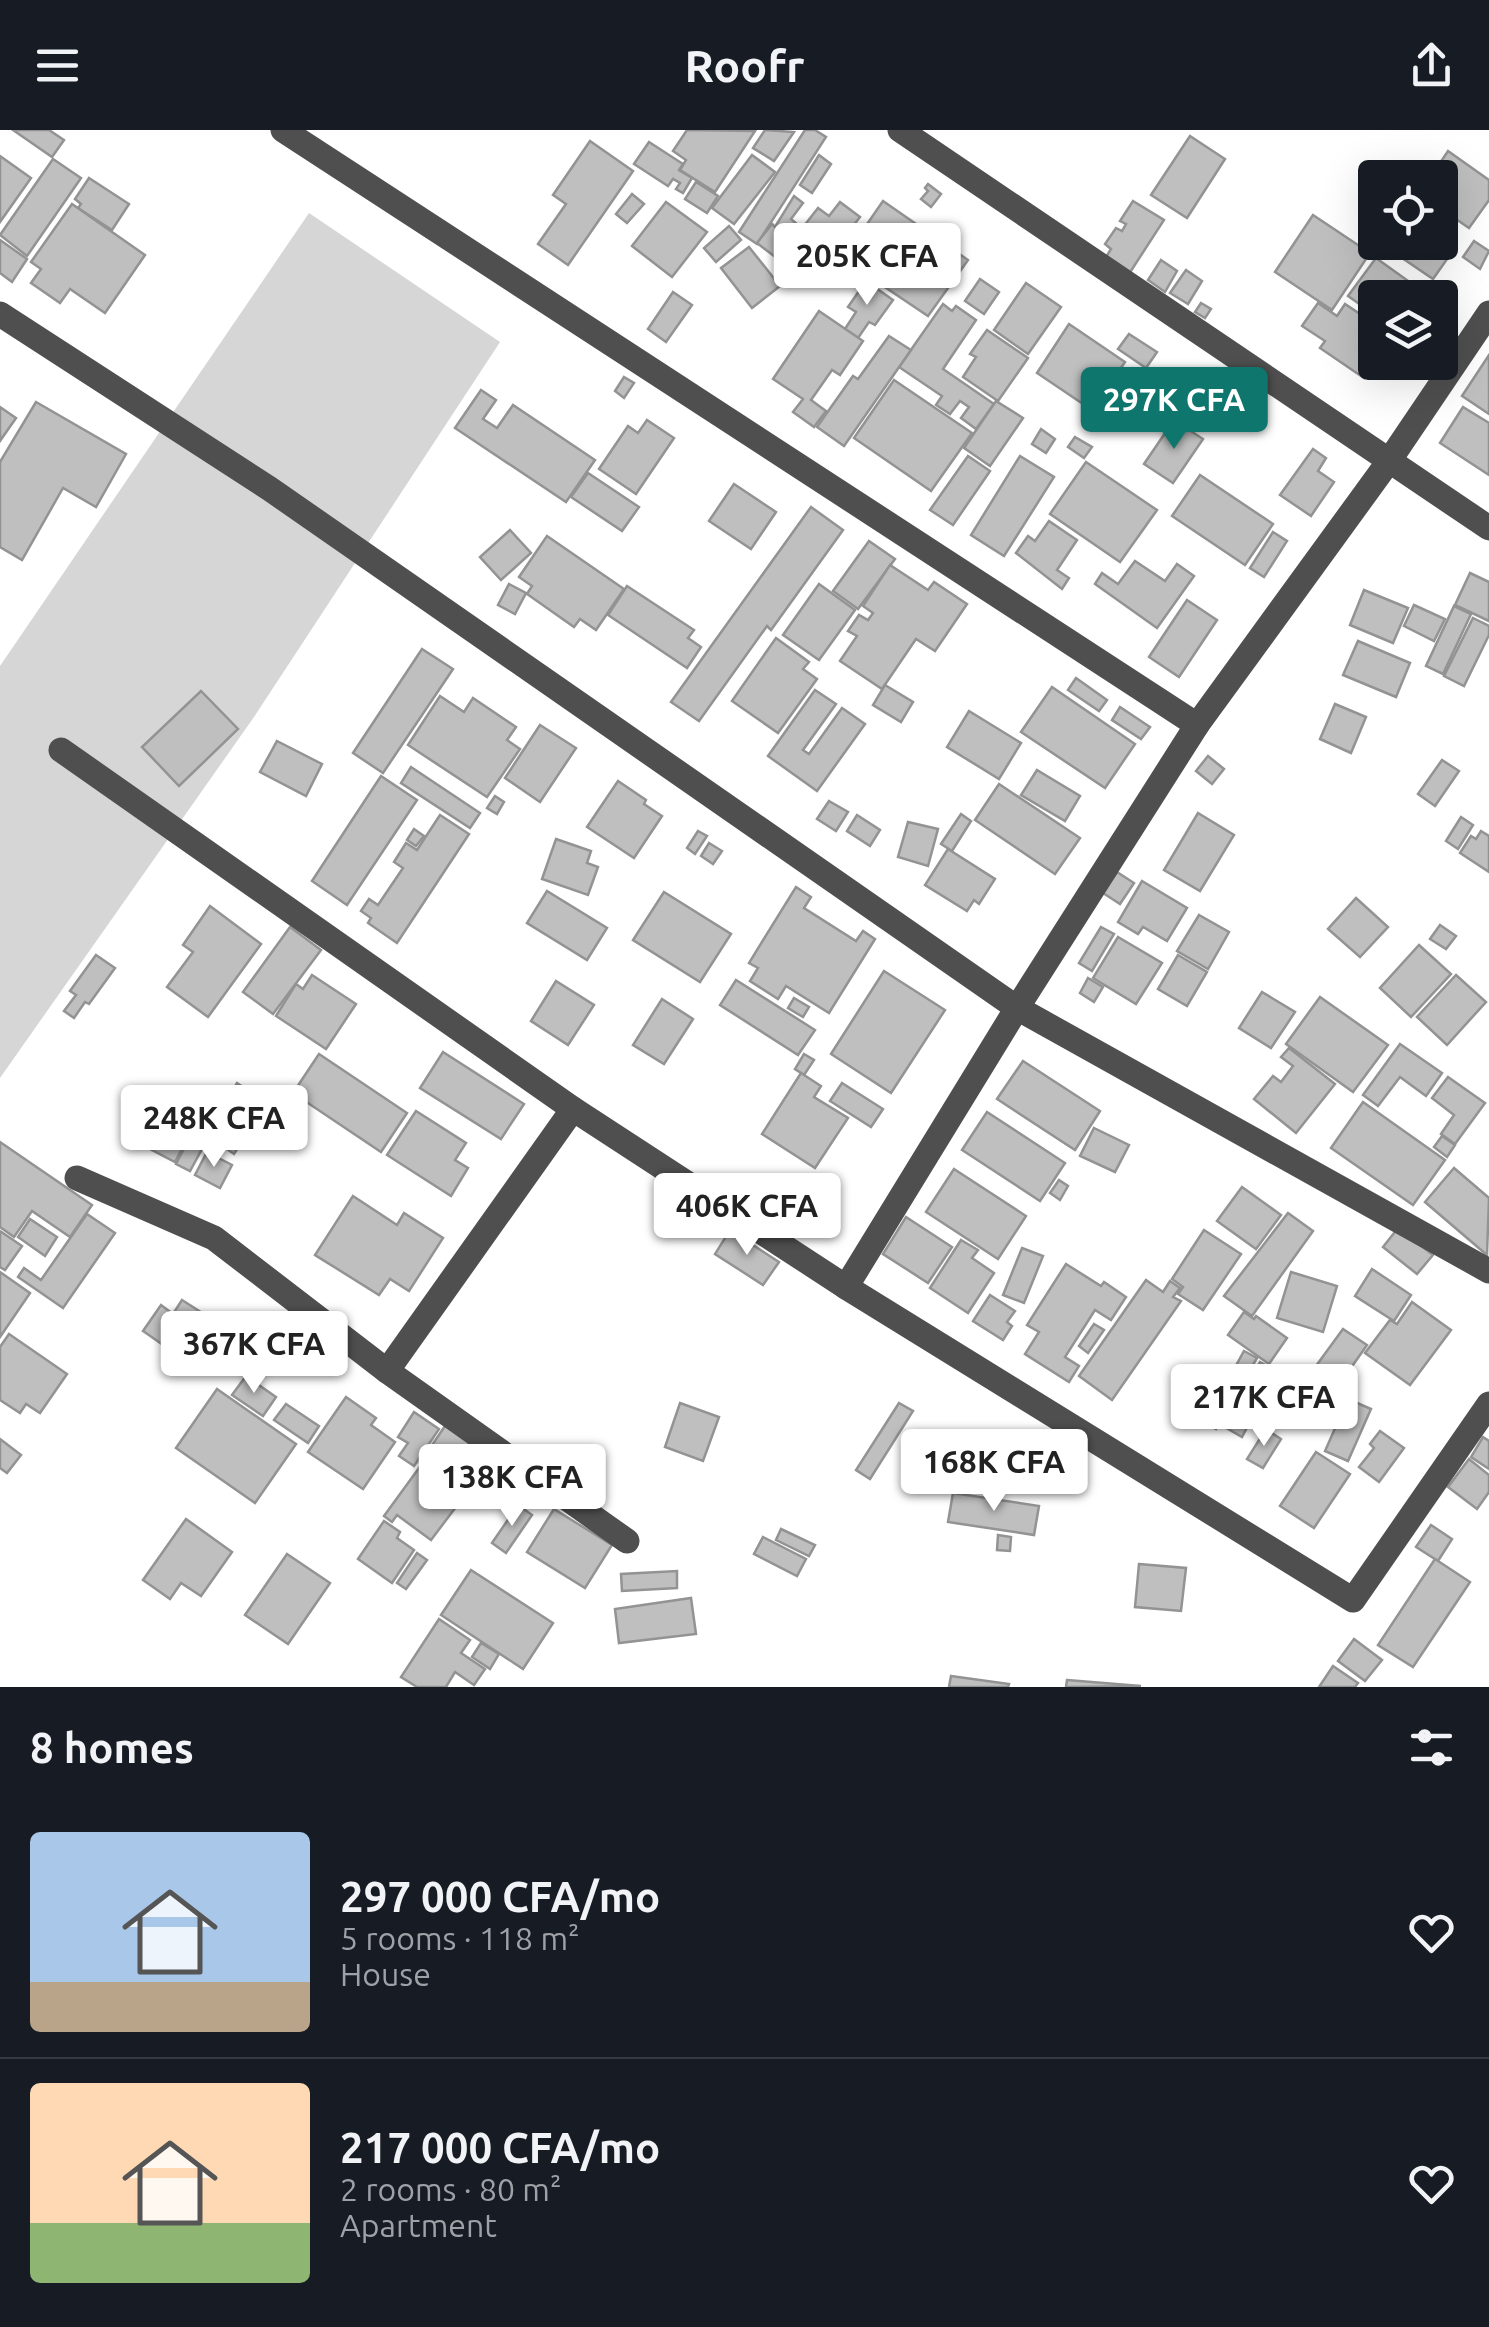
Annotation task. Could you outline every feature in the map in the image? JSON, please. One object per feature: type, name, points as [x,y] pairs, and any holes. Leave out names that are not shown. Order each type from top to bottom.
[{"type":"street","points":[[283,130],[1197,725]]},
{"type":"street","points":[[900,130],[1489,528]]},
{"type":"street","points":[[846,1286],[1197,725],[1390,462],[1489,313]]},
{"type":"street","points":[[0,314],[270,489],[1017,1008],[1489,1271]]},
{"type":"street","points":[[61,750],[573,1109],[846,1286],[1353,1600],[1489,1404]]},
{"type":"street","points":[[387,1371],[573,1109]]},
{"type":"street","points":[[77,1178],[214,1238],[387,1371],[627,1541]]},
{"type":"shaded area","points":[[309,213],[500,342],[254,717],[0,1078],[0,666]]},
{"type":"building","points":[[13,130],[49,130],[64,140],[52,157]]},
{"type":"building","points":[[687,130],[755,131],[715,192],[680,170],[686,160],[673,151]]},
{"type":"building","points":[[765,130],[794,132],[774,161],[753,148]]},
{"type":"building","points":[[805,130],[815,130],[826,137],[757,244],[739,232]]},
{"type":"building","points":[[1190,136],[1225,159],[1187,218],[1151,195]]},
{"type":"building","points":[[590,141],[633,171],[568,265],[538,244],[566,204],[553,195]]},
{"type":"building","points":[[649,142],[683,164],[679,170],[692,178],[683,193],[676,189],[680,183],[673,179],[668,186],[634,164]]},
{"type":"building","points":[[1448,151],[1489,180],[1489,200],[1469,228],[1458,220],[1458,160],[1442,160]]},
{"type":"building","points":[[752,155],[775,172],[734,224],[712,208]]},
{"type":"building","points":[[819,155],[831,164],[812,193],[800,185]]},
{"type":"building","points":[[0,156],[31,178],[0,222]]},
{"type":"building","points":[[53,159],[81,178],[27,256],[0,235]]},
{"type":"building","points":[[89,178],[129,204],[112,230],[78,208],[81,204],[75,199]]},
{"type":"building","points":[[696,182],[718,196],[707,213],[685,199]]},
{"type":"building","points":[[928,184],[941,194],[931,207],[921,199]]},
{"type":"building","points":[[632,194],[644,204],[627,223],[616,214]]},
{"type":"building","points":[[794,196],[803,203],[791,219],[798,225],[774,256],[757,243],[772,224],[775,227]]},
{"type":"building","points":[[883,201],[968,260],[928,316],[843,259]]},
{"type":"building","points":[[1133,201],[1164,220],[1127,277],[1103,262],[1111,249],[1105,244],[1116,228],[1122,231],[1126,224],[1120,221]]},
{"type":"building","points":[[666,202],[707,232],[672,277],[632,246]]},
{"type":"building","points":[[840,202],[860,217],[824,263],[793,240],[818,208],[829,216]]},
{"type":"building","points":[[72,204],[145,255],[105,313],[70,289],[60,303],[31,283],[41,269],[31,262]]},
{"type":"building","points":[[1313,215],[1358,245],[1358,260],[1365,260],[1332,310],[1275,272]]},
{"type":"building","points":[[729,226],[741,240],[716,262],[704,248]]},
{"type":"building","points":[[0,240],[27,259],[12,282],[0,273]]},
{"type":"building","points":[[1474,241],[1489,251],[1480,269],[1463,257]]},
{"type":"building","points":[[749,247],[780,286],[752,308],[721,268]]},
{"type":"building","points":[[1161,260],[1177,271],[1165,292],[1148,280]]},
{"type":"building","points":[[1375,260],[1379,260],[1407,280],[1360,280]]},
{"type":"building","points":[[1405,260],[1446,260],[1433,279]]},
{"type":"building","points":[[1186,270],[1202,281],[1188,304],[1170,293]]},
{"type":"building","points":[[980,279],[999,292],[984,314],[965,301]]},
{"type":"building","points":[[866,281],[893,300],[875,325],[869,322],[858,338],[845,329],[856,312],[848,307]]},
{"type":"building","points":[[1358,282],[1358,303],[1348,296]]},
{"type":"building","points":[[1026,283],[1061,307],[1028,354],[994,330]]},
{"type":"building","points":[[673,292],[692,305],[666,342],[648,329]]},
{"type":"building","points":[[1201,303],[1211,309],[1205,318],[1195,312]]},
{"type":"building","points":[[1318,303],[1337,316],[1345,304],[1358,313],[1358,374],[1320,348],[1325,341],[1302,326]]},
{"type":"building","points":[[943,304],[952,311],[956,306],[976,320],[943,369],[994,404],[976,429],[961,418],[969,407],[960,401],[950,414],[936,405],[942,396],[899,367]]},
{"type":"building","points":[[819,311],[863,341],[840,375],[832,370],[811,400],[826,411],[814,427],[793,412],[803,399],[773,379]]},
{"type":"building","points":[[1069,324],[1125,362],[1092,410],[1037,373]]},
{"type":"building","points":[[987,330],[1028,358],[998,401],[963,377],[976,357],[970,354]]},
{"type":"building","points":[[1129,334],[1157,352],[1146,368],[1118,349]]},
{"type":"building","points":[[889,336],[911,350],[844,446],[817,427],[853,376],[858,379]]},
{"type":"building","points":[[1489,355],[1489,414],[1462,396]]},
{"type":"building","points":[[624,377],[634,383],[624,398],[615,391]]},
{"type":"building","points":[[894,380],[972,433],[931,491],[854,438]]},
{"type":"building","points":[[481,390],[496,400],[483,419],[497,428],[513,405],[595,460],[566,502],[455,428]]},
{"type":"building","points":[[996,401],[1023,418],[990,466],[964,448]]},
{"type":"building","points":[[36,402],[126,454],[96,507],[63,488],[22,560],[0,547],[0,462]]},
{"type":"building","points":[[0,407],[16,418],[0,441]]},
{"type":"building","points":[[1463,407],[1489,423],[1489,475],[1440,443]]},
{"type":"building","points":[[647,420],[674,438],[636,494],[599,469],[628,426],[638,433]]},
{"type":"building","points":[[1174,420],[1203,439],[1173,483],[1144,464]]},
{"type":"building","points":[[1041,429],[1055,439],[1046,453],[1032,444]]},
{"type":"building","points":[[1075,437],[1092,447],[1084,458],[1068,447]]},
{"type":"building","points":[[1313,449],[1326,458],[1318,471],[1334,482],[1311,516],[1280,495]]},
{"type":"building","points":[[968,456],[990,471],[953,525],[930,510]]},
{"type":"building","points":[[1020,456],[1054,477],[1004,556],[971,535]]},
{"type":"building","points":[[1086,462],[1157,510],[1120,562],[1050,514]]},
{"type":"building","points":[[588,473],[639,507],[622,531],[571,497]]},
{"type":"building","points":[[1200,475],[1273,524],[1245,565],[1172,516]]},
{"type":"building","points":[[734,484],[776,512],[751,549],[709,521]]},
{"type":"building","points":[[811,507],[843,530],[699,721],[671,702]]},
{"type":"building","points":[[1049,521],[1077,540],[1057,570],[1069,578],[1062,589],[1016,553],[1028,536],[1035,541]]},
{"type":"building","points":[[510,530],[531,553],[501,580],[480,557]]},
{"type":"building","points":[[1273,532],[1287,541],[1264,577],[1250,568]]},
{"type":"building","points":[[547,536],[624,589],[596,630],[580,619],[574,627],[527,594],[532,586],[519,577]]},
{"type":"building","points":[[869,541],[895,559],[858,609],[833,591]]},
{"type":"building","points":[[1135,561],[1165,581],[1177,564],[1194,576],[1157,628],[1095,584],[1102,573],[1118,584]]},
{"type":"building","points":[[890,565],[928,590],[934,582],[967,604],[935,651],[916,639],[882,689],[840,661],[857,636],[848,631],[859,615],[868,620],[873,613],[863,606]]},
{"type":"building","points":[[1470,573],[1489,582],[1489,621],[1455,605]]},
{"type":"building","points":[[509,584],[526,593],[515,614],[498,605]]},
{"type":"building","points":[[819,584],[855,610],[819,660],[783,635]]},
{"type":"building","points":[[627,586],[694,630],[688,638],[701,647],[687,668],[608,615]]},
{"type":"building","points":[[1364,590],[1408,608],[1393,643],[1350,625]]},
{"type":"building","points":[[1187,600],[1217,620],[1179,677],[1149,657]]},
{"type":"building","points":[[1414,605],[1445,619],[1434,641],[1404,626]]},
{"type":"building","points":[[1454,606],[1471,614],[1443,674],[1426,666]]},
{"type":"building","points":[[1473,618],[1489,626],[1489,635],[1464,686],[1444,676]]},
{"type":"building","points":[[776,638],[809,662],[803,669],[817,679],[778,733],[732,701]]},
{"type":"building","points":[[1358,641],[1410,663],[1396,697],[1343,675]]},
{"type":"building","points":[[422,649],[453,669],[383,773],[353,753]]},
{"type":"building","points":[[1076,678],[1107,700],[1099,711],[1068,690]]},
{"type":"building","points":[[885,685],[913,702],[901,722],[873,705]]},
{"type":"building","points":[[1052,687],[1135,744],[1105,788],[1021,732]]},
{"type":"building","points":[[815,690],[836,704],[803,750],[809,754],[842,708],[865,724],[817,791],[768,756]]},
{"type":"building","points":[[201,691],[238,729],[179,786],[142,747]]},
{"type":"building","points":[[440,696],[464,712],[473,698],[516,727],[507,740],[520,749],[487,797],[408,745]]},
{"type":"building","points":[[1335,704],[1366,717],[1351,753],[1320,739]]},
{"type":"building","points":[[1120,707],[1150,727],[1141,739],[1112,720]]},
{"type":"building","points":[[969,711],[1021,743],[999,779],[947,747]]},
{"type":"building","points":[[540,725],[576,748],[540,802],[505,778]]},
{"type":"building","points":[[277,741],[322,764],[306,796],[260,772]]},
{"type":"building","points":[[1208,756],[1224,769],[1212,784],[1196,771]]},
{"type":"building","points":[[1442,760],[1459,771],[1435,806],[1418,794]]},
{"type":"building","points":[[411,767],[480,813],[470,828],[401,783]]},
{"type":"building","points":[[1037,770],[1080,796],[1065,821],[1021,795]]},
{"type":"building","points":[[381,776],[417,800],[347,905],[312,881]]},
{"type":"building","points":[[618,781],[662,816],[634,858],[587,827]]},
{"type":"building","points":[[999,784],[1080,838],[1055,874],[975,820]]},
{"type":"building","points":[[495,796],[504,802],[497,814],[487,808]]},
{"type":"building","points":[[829,801],[848,812],[836,831],[817,819]]},
{"type":"building","points":[[1198,813],[1234,835],[1200,891],[1164,870]]},
{"type":"building","points":[[961,814],[971,821],[952,851],[941,844]]},
{"type":"building","points":[[440,815],[469,834],[397,943],[368,923],[371,918],[361,911],[369,899],[378,905],[403,868],[394,862],[406,843],[417,850]]},
{"type":"building","points":[[857,815],[880,830],[870,846],[847,831]]},
{"type":"building","points":[[1461,817],[1473,825],[1458,849],[1446,841]]},
{"type":"building","points":[[908,822],[938,829],[928,866],[898,857]]},
{"type":"building","points":[[414,829],[424,836],[416,846],[407,840]]},
{"type":"building","points":[[698,831],[707,836],[695,854],[687,848]]},
{"type":"building","points":[[1481,831],[1489,836],[1489,872],[1460,853],[1471,836],[1476,839]]},
{"type":"building","points":[[556,839],[591,851],[587,863],[598,867],[588,895],[542,879]]},
{"type":"building","points":[[709,843],[722,851],[713,864],[701,856]]},
{"type":"building","points":[[948,849],[995,879],[979,904],[974,900],[967,911],[925,885]]},
{"type":"building","points":[[1117,872],[1134,883],[1120,904],[1103,893]]},
{"type":"building","points":[[1142,881],[1187,908],[1167,941],[1143,927],[1138,934],[1118,922]]},
{"type":"building","points":[[796,887],[811,897],[804,908],[856,941],[863,931],[875,939],[829,1013],[786,986],[778,999],[750,981],[758,968],[749,963]]},
{"type":"building","points":[[547,891],[607,928],[587,960],[527,923]]},
{"type":"building","points":[[664,892],[731,934],[700,982],[633,940]]},
{"type":"building","points":[[1356,898],[1388,927],[1360,957],[1328,929]]},
{"type":"building","points":[[210,906],[261,944],[208,1017],[167,987],[193,952],[183,945]]},
{"type":"building","points":[[1199,915],[1229,932],[1208,969],[1177,951]]},
{"type":"building","points":[[1440,925],[1456,936],[1446,949],[1430,939]]},
{"type":"building","points":[[290,927],[321,950],[273,1014],[243,992]]},
{"type":"building","points":[[1101,927],[1114,934],[1092,971],[1079,963]]},
{"type":"building","points":[[1118,937],[1162,963],[1136,1004],[1093,978]]},
{"type":"building","points":[[1419,945],[1451,974],[1411,1017],[1380,988]]},
{"type":"building","points":[[96,955],[115,968],[74,1018],[64,1011],[76,995],[70,991]]},
{"type":"building","points":[[1178,955],[1207,972],[1187,1006],[1158,989]]},
{"type":"building","points":[[884,971],[945,1010],[891,1093],[831,1054]]},
{"type":"building","points":[[312,975],[356,1004],[326,1049],[276,1016],[296,984],[303,989]]},
{"type":"building","points":[[1456,975],[1486,1002],[1447,1045],[1417,1017]]},
{"type":"building","points":[[1088,978],[1103,987],[1094,1002],[1080,993]]},
{"type":"building","points":[[736,980],[815,1030],[798,1055],[720,1005]]},
{"type":"building","points":[[556,981],[594,1005],[568,1045],[531,1021]]},
{"type":"building","points":[[1262,992],[1295,1012],[1271,1048],[1239,1028]]},
{"type":"building","points":[[1320,997],[1388,1045],[1353,1092],[1286,1044]]},
{"type":"building","points":[[794,998],[809,1007],[803,1017],[788,1008]]},
{"type":"building","points":[[662,999],[693,1019],[664,1064],[633,1045]]},
{"type":"building","points":[[1400,1044],[1442,1073],[1426,1096],[1400,1077],[1378,1106],[1363,1095]]},
{"type":"building","points":[[1289,1048],[1335,1084],[1296,1133],[1254,1099],[1273,1076],[1281,1082],[1293,1066],[1281,1057]]},
{"type":"building","points":[[443,1052],[524,1104],[501,1139],[420,1088]]},
{"type":"building","points":[[319,1054],[407,1113],[381,1152],[293,1093]]},
{"type":"building","points":[[804,1054],[814,1060],[804,1075],[795,1069]]},
{"type":"building","points":[[1023,1061],[1100,1111],[1075,1150],[997,1099]]},
{"type":"building","points":[[801,1073],[821,1086],[814,1097],[848,1118],[815,1168],[762,1134]]},
{"type":"building","points":[[1448,1077],[1485,1103],[1455,1144],[1441,1134],[1454,1115],[1432,1098]]},
{"type":"building","points":[[237,1083],[266,1102],[247,1132],[218,1114]]},
{"type":"building","points":[[842,1083],[883,1109],[871,1127],[830,1101]]},
{"type":"building","points":[[1363,1102],[1445,1160],[1413,1205],[1331,1148]]},
{"type":"building","points":[[170,1111],[195,1124],[175,1162],[150,1149]]},
{"type":"building","points":[[416,1111],[466,1143],[455,1160],[468,1168],[451,1196],[387,1155]]},
{"type":"building","points":[[987,1112],[1065,1163],[1040,1201],[962,1150]]},
{"type":"building","points":[[229,1126],[245,1137],[234,1154],[217,1142]]},
{"type":"building","points":[[1094,1128],[1129,1145],[1115,1172],[1080,1156]]},
{"type":"building","points":[[1442,1136],[1455,1145],[1447,1157],[1434,1147]]},
{"type":"building","points":[[188,1141],[202,1149],[190,1171],[176,1164]]},
{"type":"building","points":[[0,1142],[92,1205],[70,1237],[32,1211],[14,1237],[0,1227]]},
{"type":"building","points":[[207,1152],[232,1165],[220,1188],[195,1175]]},
{"type":"building","points":[[1454,1168],[1489,1198],[1487,1255],[1425,1202]]},
{"type":"building","points":[[954,1169],[1026,1216],[998,1259],[926,1212]]},
{"type":"building","points":[[1059,1180],[1068,1186],[1060,1200],[1050,1193]]},
{"type":"building","points":[[1242,1187],[1281,1215],[1256,1249],[1217,1221]]},
{"type":"building","points":[[353,1196],[397,1225],[404,1213],[443,1238],[409,1291],[390,1279],[379,1295],[315,1255]]},
{"type":"building","points":[[1288,1213],[1313,1231],[1252,1316],[1224,1296]]},
{"type":"building","points":[[87,1214],[115,1233],[63,1308],[18,1277],[24,1268],[41,1280]]},
{"type":"building","points":[[906,1217],[952,1247],[928,1283],[883,1254]]},
{"type":"building","points":[[30,1219],[57,1237],[45,1256],[18,1237]]},
{"type":"building","points":[[1398,1228],[1433,1255],[1417,1274],[1383,1247]]},
{"type":"building","points":[[730,1230],[779,1262],[763,1285],[715,1254]]},
{"type":"building","points":[[1204,1230],[1241,1254],[1203,1310],[1178,1294],[1183,1287],[1172,1279]]},
{"type":"building","points":[[0,1231],[22,1246],[5,1270],[0,1267]]},
{"type":"building","points":[[961,1240],[978,1250],[972,1258],[994,1273],[968,1313],[930,1288]]},
{"type":"building","points":[[1022,1248],[1043,1256],[1024,1303],[1003,1295]]},
{"type":"building","points":[[1066,1264],[1126,1297],[1111,1320],[1095,1310],[1065,1357],[1079,1366],[1069,1382],[1025,1354],[1039,1332],[1027,1325]]},
{"type":"building","points":[[1372,1269],[1411,1295],[1394,1321],[1355,1296]]},
{"type":"building","points":[[0,1272],[30,1293],[0,1337]]},
{"type":"building","points":[[1291,1272],[1337,1286],[1323,1332],[1277,1318]]},
{"type":"building","points":[[1146,1280],[1163,1292],[1170,1281],[1180,1288],[1173,1297],[1181,1301],[1112,1400],[1079,1376]]},
{"type":"building","points":[[990,1295],[1015,1311],[1007,1322],[1012,1326],[1003,1340],[973,1321]]},
{"type":"building","points":[[182,1300],[204,1314],[176,1354],[143,1331],[161,1305],[173,1314]]},
{"type":"building","points":[[1412,1302],[1451,1330],[1410,1385],[1365,1353],[1390,1320],[1397,1324]]},
{"type":"building","points":[[1244,1312],[1287,1338],[1269,1364],[1228,1335]]},
{"type":"building","points":[[1094,1324],[1104,1330],[1088,1353],[1079,1346]]},
{"type":"building","points":[[1343,1329],[1367,1345],[1329,1399],[1305,1381]]},
{"type":"building","points":[[9,1334],[67,1374],[40,1413],[26,1404],[20,1413],[0,1400],[0,1347]]},
{"type":"building","points":[[1244,1351],[1257,1358],[1216,1429],[1197,1418],[1226,1368],[1233,1371]]},
{"type":"building","points":[[1260,1362],[1292,1380],[1276,1408],[1283,1412],[1271,1432],[1251,1420],[1242,1437],[1223,1426]]},
{"type":"building","points":[[246,1376],[276,1397],[263,1416],[232,1395]]},
{"type":"building","points":[[217,1389],[296,1444],[255,1503],[176,1448]]},
{"type":"building","points":[[346,1397],[376,1418],[371,1425],[395,1442],[363,1489],[308,1452]]},
{"type":"building","points":[[1348,1399],[1371,1409],[1348,1461],[1325,1451]]},
{"type":"building","points":[[680,1403],[719,1417],[703,1461],[665,1447]]},
{"type":"building","points":[[899,1403],[913,1411],[870,1479],[856,1470]]},
{"type":"building","points":[[286,1404],[319,1426],[308,1443],[274,1420]]},
{"type":"building","points":[[414,1412],[439,1429],[414,1466],[399,1456],[408,1443],[398,1437]]},
{"type":"building","points":[[447,1423],[496,1456],[472,1491],[447,1474],[444,1479],[420,1463]]},
{"type":"building","points":[[1266,1429],[1281,1439],[1263,1468],[1247,1459]]},
{"type":"building","points":[[1380,1431],[1404,1448],[1379,1482],[1359,1467],[1374,1448],[1370,1444]]},
{"type":"building","points":[[1483,1437],[1489,1441],[1489,1469],[1471,1457]]},
{"type":"building","points":[[0,1439],[21,1455],[7,1473],[0,1468]]},
{"type":"building","points":[[1316,1452],[1350,1474],[1314,1528],[1280,1506]]},
{"type":"building","points":[[1469,1459],[1489,1475],[1489,1492],[1477,1509],[1448,1487]]},
{"type":"building","points":[[419,1468],[462,1499],[431,1540],[397,1515],[392,1522],[384,1516]]},
{"type":"building","points":[[508,1476],[527,1488],[517,1502],[499,1490]]},
{"type":"building","points":[[953,1493],[1039,1506],[1034,1535],[948,1522]]},
{"type":"building","points":[[518,1505],[532,1515],[506,1553],[492,1543]]},
{"type":"building","points":[[554,1509],[612,1545],[585,1588],[527,1552]]},
{"type":"building","points":[[186,1519],[232,1552],[201,1596],[181,1583],[170,1599],[143,1580]]},
{"type":"building","points":[[384,1521],[400,1532],[397,1538],[414,1550],[392,1583],[358,1559]]},
{"type":"building","points":[[1431,1525],[1452,1539],[1438,1561],[1416,1547]]},
{"type":"building","points":[[781,1529],[815,1545],[809,1556],[776,1540]]},
{"type":"building","points":[[998,1535],[1011,1537],[1010,1551],[997,1550]]},
{"type":"building","points":[[763,1537],[806,1559],[797,1576],[754,1554]]},
{"type":"building","points":[[417,1553],[427,1560],[406,1589],[397,1583]]},
{"type":"building","points":[[287,1554],[330,1583],[288,1644],[245,1615]]},
{"type":"building","points":[[1435,1559],[1470,1582],[1413,1667],[1378,1645]]},
{"type":"building","points":[[1139,1564],[1186,1568],[1181,1611],[1135,1607]]},
{"type":"building","points":[[471,1570],[553,1623],[523,1669],[441,1615]]},
{"type":"building","points":[[677,1571],[677,1588],[622,1591],[621,1574]]},
{"type":"building","points":[[691,1598],[696,1634],[619,1643],[615,1609]]},
{"type":"building","points":[[439,1619],[470,1640],[461,1653],[485,1669],[474,1685],[455,1672],[446,1687],[417,1687],[401,1677]]},
{"type":"building","points":[[1354,1639],[1382,1660],[1365,1681],[1338,1661]]},
{"type":"building","points":[[481,1643],[499,1654],[490,1669],[472,1657]]},
{"type":"building","points":[[1333,1666],[1358,1683],[1355,1687],[1319,1687]]},
{"type":"building","points":[[951,1676],[1009,1684],[949,1687]]},
{"type":"building","points":[[1067,1680],[1141,1686],[1066,1687]]}]
